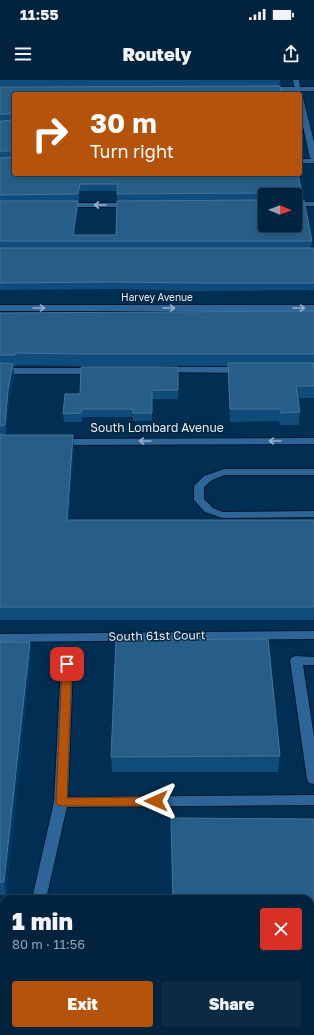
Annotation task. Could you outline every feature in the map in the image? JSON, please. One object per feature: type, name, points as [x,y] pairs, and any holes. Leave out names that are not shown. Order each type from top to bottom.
[{"type":"street","points":[[296,80],[298,91]]},
{"type":"street","points":[[314,123],[303,123],[314,158]]},
{"type":"street","points":[[302,204],[314,204]]},
{"type":"street","points":[[55,205],[140,205]]},
{"type":"street","name":"Harvey Avenue","points":[[0,308],[314,308]]},
{"type":"street","name":"South Lombard Avenue","points":[[47,442],[314,441]]},
{"type":"street","name":"South 61st Court","points":[[0,638],[314,635]]},
{"type":"lane","points":[[259,89],[298,91],[314,89]]},
{"type":"lane","points":[[302,161],[314,161]]},
{"type":"lane","points":[[157,370],[251,370]]},
{"type":"lane","points":[[0,371],[102,371]]},
{"type":"lane","points":[[314,472],[224,472],[208,478],[199,486],[199,500],[209,510],[222,515],[314,514]]},
{"type":"lane","points":[[314,661],[296,660],[314,779]]},
{"type":"lane","points":[[40,895],[62,802],[67,664]]},
{"type":"lane","points":[[62,802],[314,800]]},
{"type":"building","points":[[280,86],[281,92],[12,92],[12,114],[0,114],[0,87]]},
{"type":"building","points":[[12,120],[12,151],[0,151],[0,121]]},
{"type":"building","points":[[12,157],[12,176],[298,176],[301,188],[258,188],[258,193],[117,194],[118,184],[80,184],[78,194],[0,195],[0,158]]},
{"type":"building","points":[[258,200],[258,232],[302,232],[302,200],[304,200],[312,241],[0,241],[0,201],[78,201],[73,235],[116,235],[117,201]]},
{"type":"building","points":[[0,248],[314,248],[314,283],[0,283]]},
{"type":"building","points":[[314,311],[314,354],[15,353],[15,355],[0,355],[0,313]]},
{"type":"building","points":[[0,363],[13,364],[8,390],[5,425],[0,426]]},
{"type":"building","points":[[228,363],[314,363],[314,386],[296,386],[300,412],[281,413],[280,409],[230,409]]},
{"type":"building","points":[[81,367],[178,367],[178,390],[152,390],[152,413],[133,413],[133,409],[82,409],[81,413],[63,414],[65,394],[80,394]]},
{"type":"building","points":[[0,434],[73,435],[67,520],[314,520],[314,607],[0,607]]},
{"type":"building","points":[[268,639],[280,756],[111,757],[116,640]]},
{"type":"building","points":[[0,642],[30,642],[4,882],[0,882]]},
{"type":"building","points":[[171,818],[314,819],[314,895],[173,895]]},
{"type":"route","points":[[67,664],[62,802],[156,801]]}]
